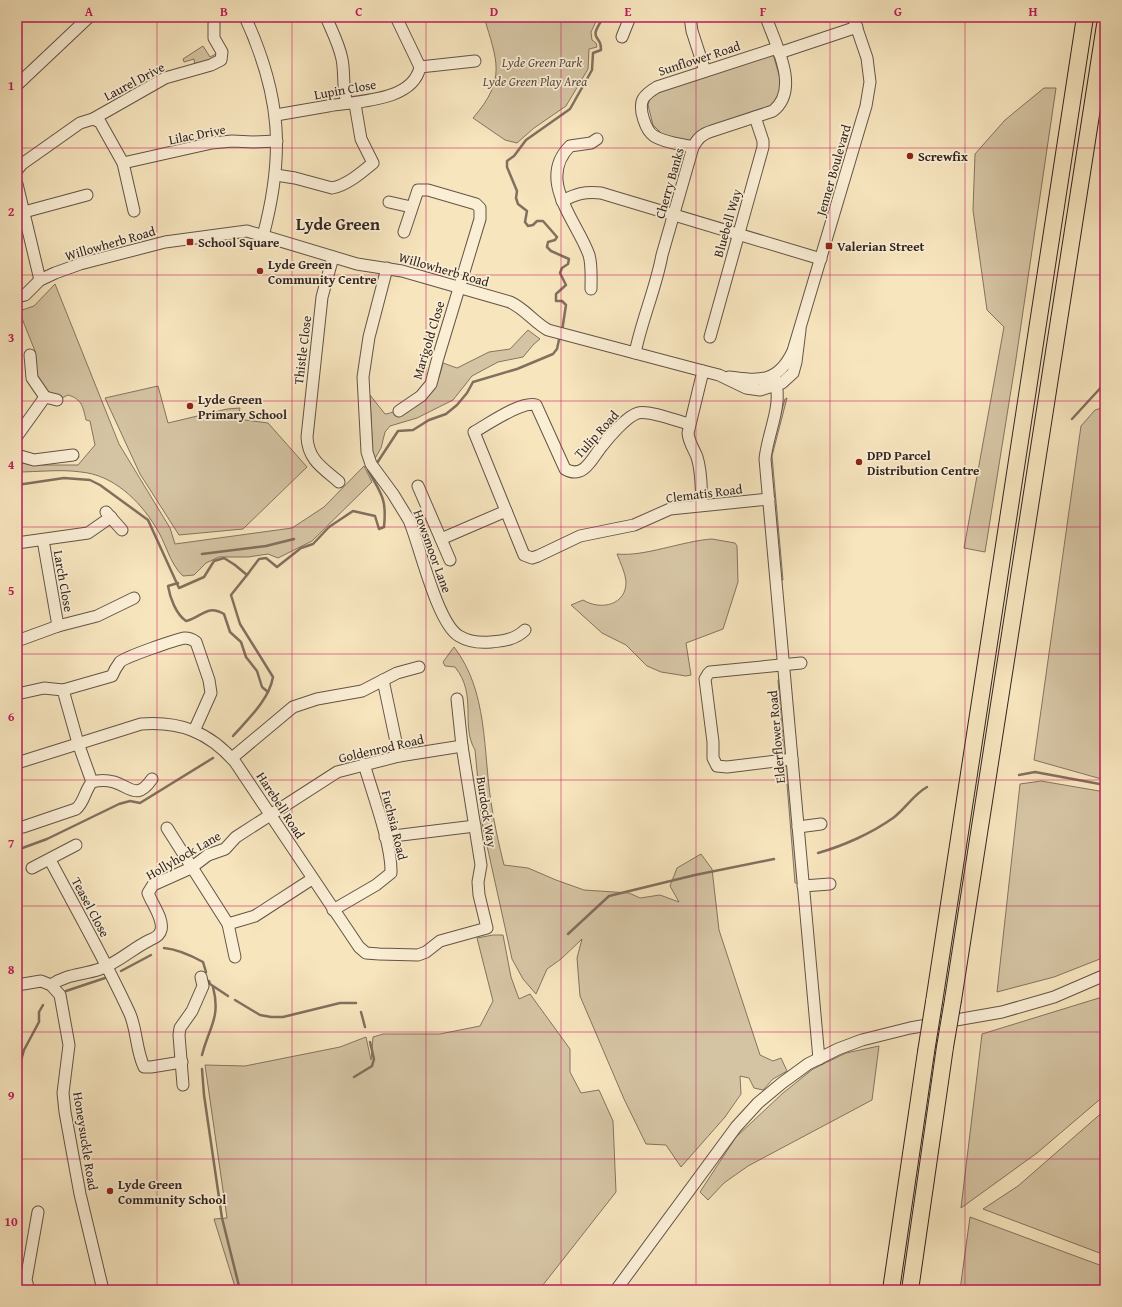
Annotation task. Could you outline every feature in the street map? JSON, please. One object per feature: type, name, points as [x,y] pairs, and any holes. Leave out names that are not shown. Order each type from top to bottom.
[{"type":"highway","points":[[891,1290],[926,1052],[1085,17]]},
{"type":"highway","points":[[910,1290],[952,1000],[1105,25]]},
{"type":"street","points":[[17,85],[89,17]]},
{"type":"street","points":[[245,17],[262,57],[270,85],[276,115],[276,175],[270,210],[263,236]]},
{"type":"street","points":[[276,175],[295,178],[332,188],[338,187],[362,172],[373,163],[361,139],[351,104],[343,89],[342,59],[335,36],[326,17]]},
{"type":"street","points":[[396,17],[420,67],[475,61]]},
{"type":"street","points":[[622,37],[630,17]]},
{"type":"street","points":[[690,17],[692,31],[705,71]]},
{"type":"street","name":"Cherry Banks","points":[[635,352],[649,297],[659,271],[693,147],[703,134],[773,112],[781,105],[785,95],[786,83],[778,50],[766,17]]},
{"type":"street","points":[[778,50],[855,22]]},
{"type":"street","name":"Jenner Boulevard","points":[[764,385],[776,380],[790,358],[800,330],[866,106],[870,82],[867,58],[855,22]]},
{"type":"street","name":"Laurel Drive","points":[[93,119],[165,78],[211,65],[221,60],[222,52],[214,38],[214,24]]},
{"type":"street","name":"Sunflower Road","points":[[693,147],[654,136],[648,128],[641,107],[642,100],[656,87],[778,50]]},
{"type":"street","name":"Lupin Close","points":[[276,115],[351,104],[387,96],[406,88],[418,77],[420,67]]},
{"type":"street","name":"Bluebell Way","points":[[710,337],[763,147],[763,141],[755,117]]},
{"type":"street","points":[[17,170],[22,164],[80,123],[93,119],[100,122],[123,163],[134,211]]},
{"type":"street","points":[[591,289],[590,257],[562,201],[557,183],[557,169],[560,158],[570,146],[591,143],[597,139]]},
{"type":"street","name":"Lilac Drive","points":[[123,163],[232,140],[253,142],[277,141]]},
{"type":"street","points":[[17,184],[40,280]]},
{"type":"street","name":"Marigold Close","points":[[399,411],[421,396],[432,384],[480,219],[480,208],[476,204],[424,189],[418,190],[411,207]]},
{"type":"street","points":[[562,201],[579,193],[590,191],[601,193],[739,236],[821,259]]},
{"type":"street","points":[[24,212],[87,196]]},
{"type":"street","points":[[389,202],[411,207],[404,232]]},
{"type":"street","name":"Willowherb Road","points":[[17,298],[25,295],[40,280],[80,264],[165,242],[247,231],[357,264],[387,268],[459,287],[520,307],[541,326],[548,330],[719,375],[746,388],[764,385]]},
{"type":"street","name":"Thistle Close","points":[[333,257],[322,297],[310,395],[307,448],[312,459],[339,482]]},
{"type":"street","name":"Howsmoor Lane","points":[[387,268],[369,338],[363,377],[366,452],[372,467],[393,494],[409,520],[436,600],[452,631],[458,636],[470,641],[482,643],[519,636],[525,630]]},
{"type":"street","points":[[30,355],[32,378],[45,397],[57,400]]},
{"type":"street","points":[[702,505],[699,466],[688,434],[689,424],[703,371]]},
{"type":"street","name":"Elderflower Road","points":[[776,380],[777,413],[766,448],[766,459],[819,1059]]},
{"type":"street","points":[[764,385],[777,413]]},
{"type":"street","points":[[17,436],[45,397]]},
{"type":"street","name":"Tulip Road","points":[[506,511],[474,432],[516,409],[530,404],[536,405],[541,412],[565,469],[571,472],[584,469],[593,460],[601,447],[634,414],[647,413],[689,424]]},
{"type":"street","points":[[17,455],[34,460],[73,455]]},
{"type":"street","points":[[418,486],[450,560]]},
{"type":"street","name":"Clematis Road","points":[[506,511],[524,555],[532,558],[580,536],[634,526],[670,509],[769,499]]},
{"type":"street","points":[[441,539],[506,511]]},
{"type":"street","points":[[17,543],[88,533],[108,514],[122,530]]},
{"type":"street","name":"Larch Close","points":[[43,540],[58,626]]},
{"type":"street","points":[[17,641],[58,626],[97,616],[134,598]]},
{"type":"street","points":[[17,694],[44,688],[63,690],[112,676],[121,661],[176,640],[192,639],[196,642],[209,680],[210,692],[194,731]]},
{"type":"street","points":[[792,759],[727,767],[717,766],[713,758],[713,742],[705,679],[710,672],[801,663]]},
{"type":"street","points":[[232,758],[293,706],[317,699],[362,691],[397,673],[419,667]]},
{"type":"street","points":[[383,680],[399,756]]},
{"type":"street","points":[[63,690],[78,743],[92,782]]},
{"type":"street","name":"Burdock Way","points":[[457,699],[462,746],[481,864],[478,882],[479,895],[487,928]]},
{"type":"street","name":"Harebell Road","points":[[17,763],[141,724],[161,722],[182,726],[219,745],[232,758],[333,910],[359,947],[366,953],[418,954],[426,952],[440,941],[487,928]]},
{"type":"street","name":"Goldenrod Road","points":[[271,816],[337,772],[399,756],[462,746]]},
{"type":"street","name":"Fuchsia Road","points":[[333,910],[376,885],[391,873],[385,837],[364,764]]},
{"type":"street","points":[[23,827],[76,809],[79,807],[86,788],[92,782],[109,781],[127,790],[137,791],[142,790],[152,779]]},
{"type":"street","name":"Hollyhock Lane","points":[[51,985],[60,979],[73,974],[89,973],[106,967],[136,947],[157,937],[161,931],[161,923],[148,893],[149,888],[167,877],[191,868],[208,855],[229,846],[236,837],[271,816]]},
{"type":"street","points":[[798,827],[820,824]]},
{"type":"street","points":[[385,837],[475,826]]},
{"type":"street","points":[[167,828],[228,924],[235,957]]},
{"type":"street","points":[[32,868],[50,860],[76,845]]},
{"type":"street","name":"Teasel Close","points":[[50,860],[130,1015],[136,1032],[140,1058],[144,1067],[151,1068],[182,1062]]},
{"type":"street","points":[[228,924],[255,916],[312,879]]},
{"type":"street","points":[[803,886],[830,884]]},
{"type":"street","points":[[616,1290],[736,1127],[758,1103],[808,1064],[862,1040],[910,1028],[1002,1012],[1054,997],[1105,974]]},
{"type":"street","points":[[183,1085],[179,1035],[180,1028],[192,1011],[203,986],[201,976]]},
{"type":"street","points":[[17,985],[41,982],[51,985]]},
{"type":"street","name":"Honeysuckle Road","points":[[51,985],[60,995],[68,1037],[68,1055],[63,1093],[65,1112],[80,1194],[103,1290]]},
{"type":"street","points":[[28,1290],[26,1280],[38,1212]]},
{"type":"green space","name":"Lyde Green Park","points":[[484,17],[598,17],[591,32],[592,40],[596,43],[597,47],[589,49],[588,69],[566,106],[534,128],[517,143],[505,140],[473,118],[484,104],[495,81],[496,69],[493,46]]},
{"type":"green space","points":[[203,46],[210,57],[216,54],[215,58],[195,66],[194,59],[184,62],[183,59]]},
{"type":"green space","points":[[773,54],[782,85],[776,104],[689,144],[662,134],[653,125],[648,105],[650,98],[662,89]]},
{"type":"green space","points":[[1044,88],[1056,88],[1016,359],[985,552],[964,548],[1004,327],[987,310],[973,210],[975,154],[1005,120]]},
{"type":"green space","points":[[55,284],[119,444],[170,528],[175,544],[292,528],[324,507],[364,466],[372,482],[312,541],[278,558],[268,554],[248,557],[219,557],[206,563],[194,575],[183,576],[174,565],[159,532],[149,516],[124,490],[104,478],[93,474],[73,471],[17,472],[17,462],[32,465],[78,465],[95,445],[90,421],[86,420],[83,407],[79,401],[68,395],[60,399],[51,395],[42,386],[36,375],[35,351],[19,311],[34,306]]},
{"type":"green space","points":[[528,330],[540,339],[523,357],[498,362],[472,376],[453,400],[417,418],[390,426],[385,432],[381,448],[373,462],[370,395],[385,414],[395,411],[416,400],[434,387],[438,381],[443,363],[457,368],[489,352],[510,349]]},
{"type":"green space","points":[[158,386],[168,423],[227,409],[240,408],[238,419],[268,423],[307,467],[243,529],[179,535],[140,474],[105,398]]},
{"type":"green space","points":[[787,398],[772,456],[783,580],[780,580],[770,462],[772,443],[785,399]]},
{"type":"green space","points":[[1105,407],[1105,780],[1034,760],[1081,426],[1095,410]]},
{"type":"green space","points":[[712,539],[735,543],[737,546],[738,582],[723,629],[686,643],[691,675],[686,676],[661,672],[647,666],[626,645],[602,633],[571,605],[583,600],[597,605],[612,604],[622,596],[626,581],[624,571],[617,554],[639,553],[700,540]]},
{"type":"green space","points":[[454,647],[465,664],[473,682],[479,702],[492,810],[504,865],[528,868],[584,890],[629,893],[640,898],[660,895],[679,902],[670,886],[677,868],[701,854],[712,869],[719,930],[760,1055],[773,1061],[781,1058],[787,1071],[773,1079],[763,1090],[754,1088],[749,1078],[740,1076],[741,1094],[725,1117],[681,1167],[666,1145],[646,1144],[624,1099],[580,996],[577,958],[582,939],[561,959],[547,969],[536,994],[523,979],[512,959],[482,823],[475,750],[469,730],[466,689],[462,678],[455,667],[445,666],[443,662]]},
{"type":"green space","points":[[780,679],[789,781],[786,781],[778,680]]},
{"type":"green space","points":[[1041,781],[1105,792],[1105,957],[1054,977],[997,992],[1020,784]]},
{"type":"green space","points":[[787,784],[789,784],[798,883],[795,883]]},
{"type":"green space","points":[[503,935],[511,977],[519,999],[530,994],[570,1049],[570,1072],[581,1093],[599,1090],[613,1121],[616,1192],[539,1290],[236,1290],[214,1219],[227,1218],[205,1065],[245,1066],[340,1047],[366,1037],[371,1060],[373,1037],[383,1034],[440,1034],[480,1026],[493,1001],[477,938]]},
{"type":"green space","points":[[1099,998],[1105,1005],[1105,1095],[1037,1153],[961,1208],[982,1034]]},
{"type":"green space","points":[[879,1046],[872,1100],[748,1166],[724,1183],[708,1200],[700,1192],[736,1137],[783,1093],[813,1069],[846,1053]]},
{"type":"green space","points":[[1105,1110],[1105,1255],[983,1209],[1018,1186]]},
{"type":"green space","points":[[970,1217],[1105,1267],[1105,1290],[960,1290]]},
{"type":"waterway","points":[[562,331],[566,305],[562,301],[556,301],[556,294],[566,285],[560,273],[562,268],[568,264],[569,259],[551,251],[547,247],[548,242],[555,240],[557,237],[543,221],[537,221],[533,225],[528,226],[525,222],[527,211],[518,204],[516,198],[517,191],[507,167],[507,161],[514,156],[526,140],[570,109],[592,70],[593,53],[601,50],[596,33],[603,17]]},
{"type":"waterway","points":[[375,466],[398,431],[413,430],[429,420],[446,414],[457,405],[467,393],[473,382],[517,369],[553,354],[557,349],[560,335]]},
{"type":"waterway","points":[[1072,419],[1105,383]]},
{"type":"waterway","points":[[17,485],[64,478],[90,480],[100,485],[148,520],[179,588],[204,577],[214,561],[224,558],[247,575],[259,559],[266,558],[277,567],[301,548],[313,544],[329,527],[353,511],[375,516],[379,529],[384,527],[384,503],[380,491],[368,470],[371,468]]},
{"type":"waterway","points":[[202,554],[266,546],[294,539]]},
{"type":"waterway","points":[[233,736],[263,701],[271,685],[273,677],[240,624],[231,595],[247,575]]},
{"type":"waterway","points":[[178,583],[168,586],[172,601],[182,618],[186,621],[213,610],[224,614],[230,632],[241,642],[246,657],[257,671],[262,687],[268,692]]},
{"type":"waterway","points":[[17,850],[47,839],[119,804],[130,801],[140,803],[213,758]]},
{"type":"waterway","points":[[1019,775],[1035,772],[1105,785]]},
{"type":"waterway","points":[[818,853],[837,847],[885,824],[927,787]]},
{"type":"waterway","points":[[568,934],[609,896],[695,875],[774,859]]},
{"type":"waterway","points":[[164,948],[184,953],[203,962],[206,972]]},
{"type":"waterway","points":[[121,971],[151,955]]},
{"type":"waterway","points":[[66,991],[105,978]]},
{"type":"waterway","points":[[209,981],[210,984],[228,996]]},
{"type":"waterway","points":[[202,1055],[215,1015],[216,1007],[213,987]]},
{"type":"waterway","points":[[235,1000],[260,1015],[271,1017],[283,1017],[340,1003],[356,1003]]},
{"type":"waterway","points":[[17,1074],[24,1050],[39,1022],[39,1012],[43,1005]]},
{"type":"waterway","points":[[361,1012],[365,1027]]},
{"type":"waterway","points":[[354,1077],[372,1066],[374,1059],[370,1042]]},
{"type":"waterway","points":[[202,1069],[204,1095],[222,1218],[240,1290]]},
{"type":"place","name":"Screwfix","points":[[910,156]]},
{"type":"place","name":"School Square","points":[[190,242]]},
{"type":"place","name":"Valerian Street","points":[[829,246]]},
{"type":"place","name":"Lyde Green Community Centre","points":[[260,271]]},
{"type":"place","name":"Lyde Green Primary School","points":[[190,406]]},
{"type":"place","name":"DPD Parcel Distribution Centre","points":[[859,462]]},
{"type":"place","name":"Lyde Green Community School","points":[[110,1191]]},
{"type":"district","name":"Lyde Green","points":[[338,224]]},
{"type":"park label","name":"Lyde Green Play Area","points":[[535,81]]}]
